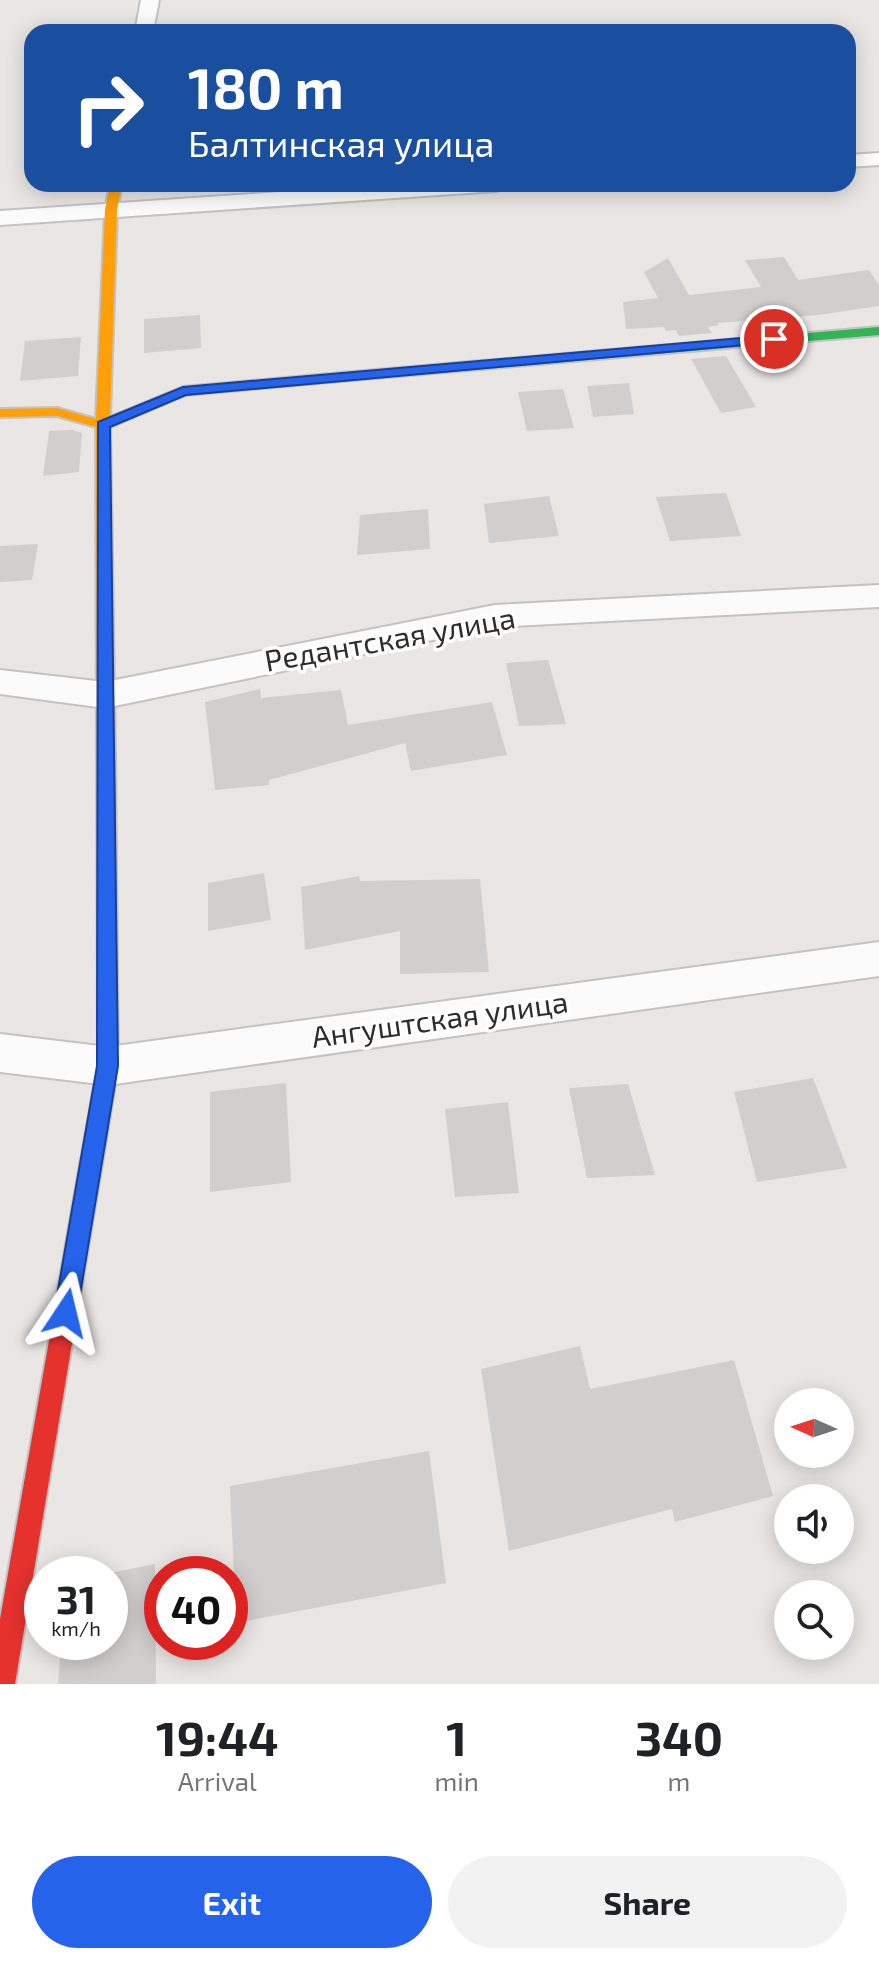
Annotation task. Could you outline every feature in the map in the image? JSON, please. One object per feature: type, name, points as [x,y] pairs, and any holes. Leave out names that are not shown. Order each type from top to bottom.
[{"type":"street","points":[[146,24],[150,0]]},
{"type":"street","points":[[856,160],[879,159]]},
{"type":"street","points":[[2,1684],[108,1066],[103,425],[111,210],[114,192]]},
{"type":"street","points":[[0,218],[378,192]]},
{"type":"street","points":[[0,413],[57,412],[103,425],[183,391],[879,331]]},
{"type":"street","name":"Редантская улица","points":[[0,682],[105,695],[495,616],[879,596]]},
{"type":"street","name":"Ангуштская улица","points":[[0,1053],[108,1066],[879,959]]},
{"type":"building","points":[[784,257],[798,280],[869,270],[879,285],[879,306],[819,315],[717,323],[719,325],[708,327],[712,333],[679,336],[676,330],[666,331],[664,327],[626,329],[623,302],[658,298],[644,272],[668,258],[689,295],[761,287],[745,260]]},
{"type":"building","points":[[200,315],[201,348],[144,353],[144,319]]},
{"type":"building","points":[[81,337],[78,376],[20,381],[25,341]]},
{"type":"building","points":[[726,356],[756,407],[721,413],[691,359]]},
{"type":"building","points":[[629,383],[634,414],[593,417],[587,386]]},
{"type":"building","points":[[563,389],[574,428],[527,431],[518,392]]},
{"type":"building","points":[[49,431],[82,433],[79,472],[43,476]]},
{"type":"building","points":[[726,493],[741,536],[670,541],[656,497]]},
{"type":"building","points":[[549,496],[559,536],[489,543],[484,504]]},
{"type":"building","points":[[428,509],[430,549],[357,555],[360,515]]},
{"type":"building","points":[[38,544],[32,580],[0,582],[0,546]]},
{"type":"building","points":[[548,660],[566,724],[519,726],[506,663]]},
{"type":"building","points":[[260,689],[261,698],[341,690],[348,725],[492,702],[507,755],[411,771],[405,743],[269,780],[269,785],[215,790],[205,702]]},
{"type":"building","points":[[264,873],[271,920],[208,931],[208,883]]},
{"type":"building","points":[[359,876],[360,881],[480,879],[489,972],[400,974],[400,931],[305,950],[301,887]]},
{"type":"building","points":[[813,1078],[847,1168],[757,1182],[734,1092]]},
{"type":"building","points":[[286,1083],[291,1182],[210,1192],[210,1092]]},
{"type":"building","points":[[628,1084],[655,1175],[587,1178],[569,1088]]},
{"type":"building","points":[[508,1102],[519,1193],[455,1197],[445,1109]]},
{"type":"building","points":[[580,1346],[590,1389],[734,1360],[773,1496],[675,1522],[672,1509],[509,1551],[481,1369]]},
{"type":"building","points":[[429,1451],[446,1583],[248,1621],[248,1556],[233,1556],[230,1486]]},
{"type":"building","points":[[144,1566],[144,1660],[156,1660],[156,1684],[58,1684],[60,1660],[128,1660],[128,1569]]},
{"type":"traffic: fast","points":[[329,378],[879,331]]},
{"type":"traffic: fast","points":[[89,1176],[108,1066],[106,748]]},
{"type":"traffic: slow","points":[[106,748],[103,425],[111,210],[114,192]]},
{"type":"traffic: slow","points":[[0,413],[57,412],[103,425],[183,391],[329,378]]},
{"type":"traffic: jam","points":[[2,1684],[89,1176]]},
{"type":"route","points":[[66,1313],[108,1066],[103,425],[183,391],[774,339]]}]
